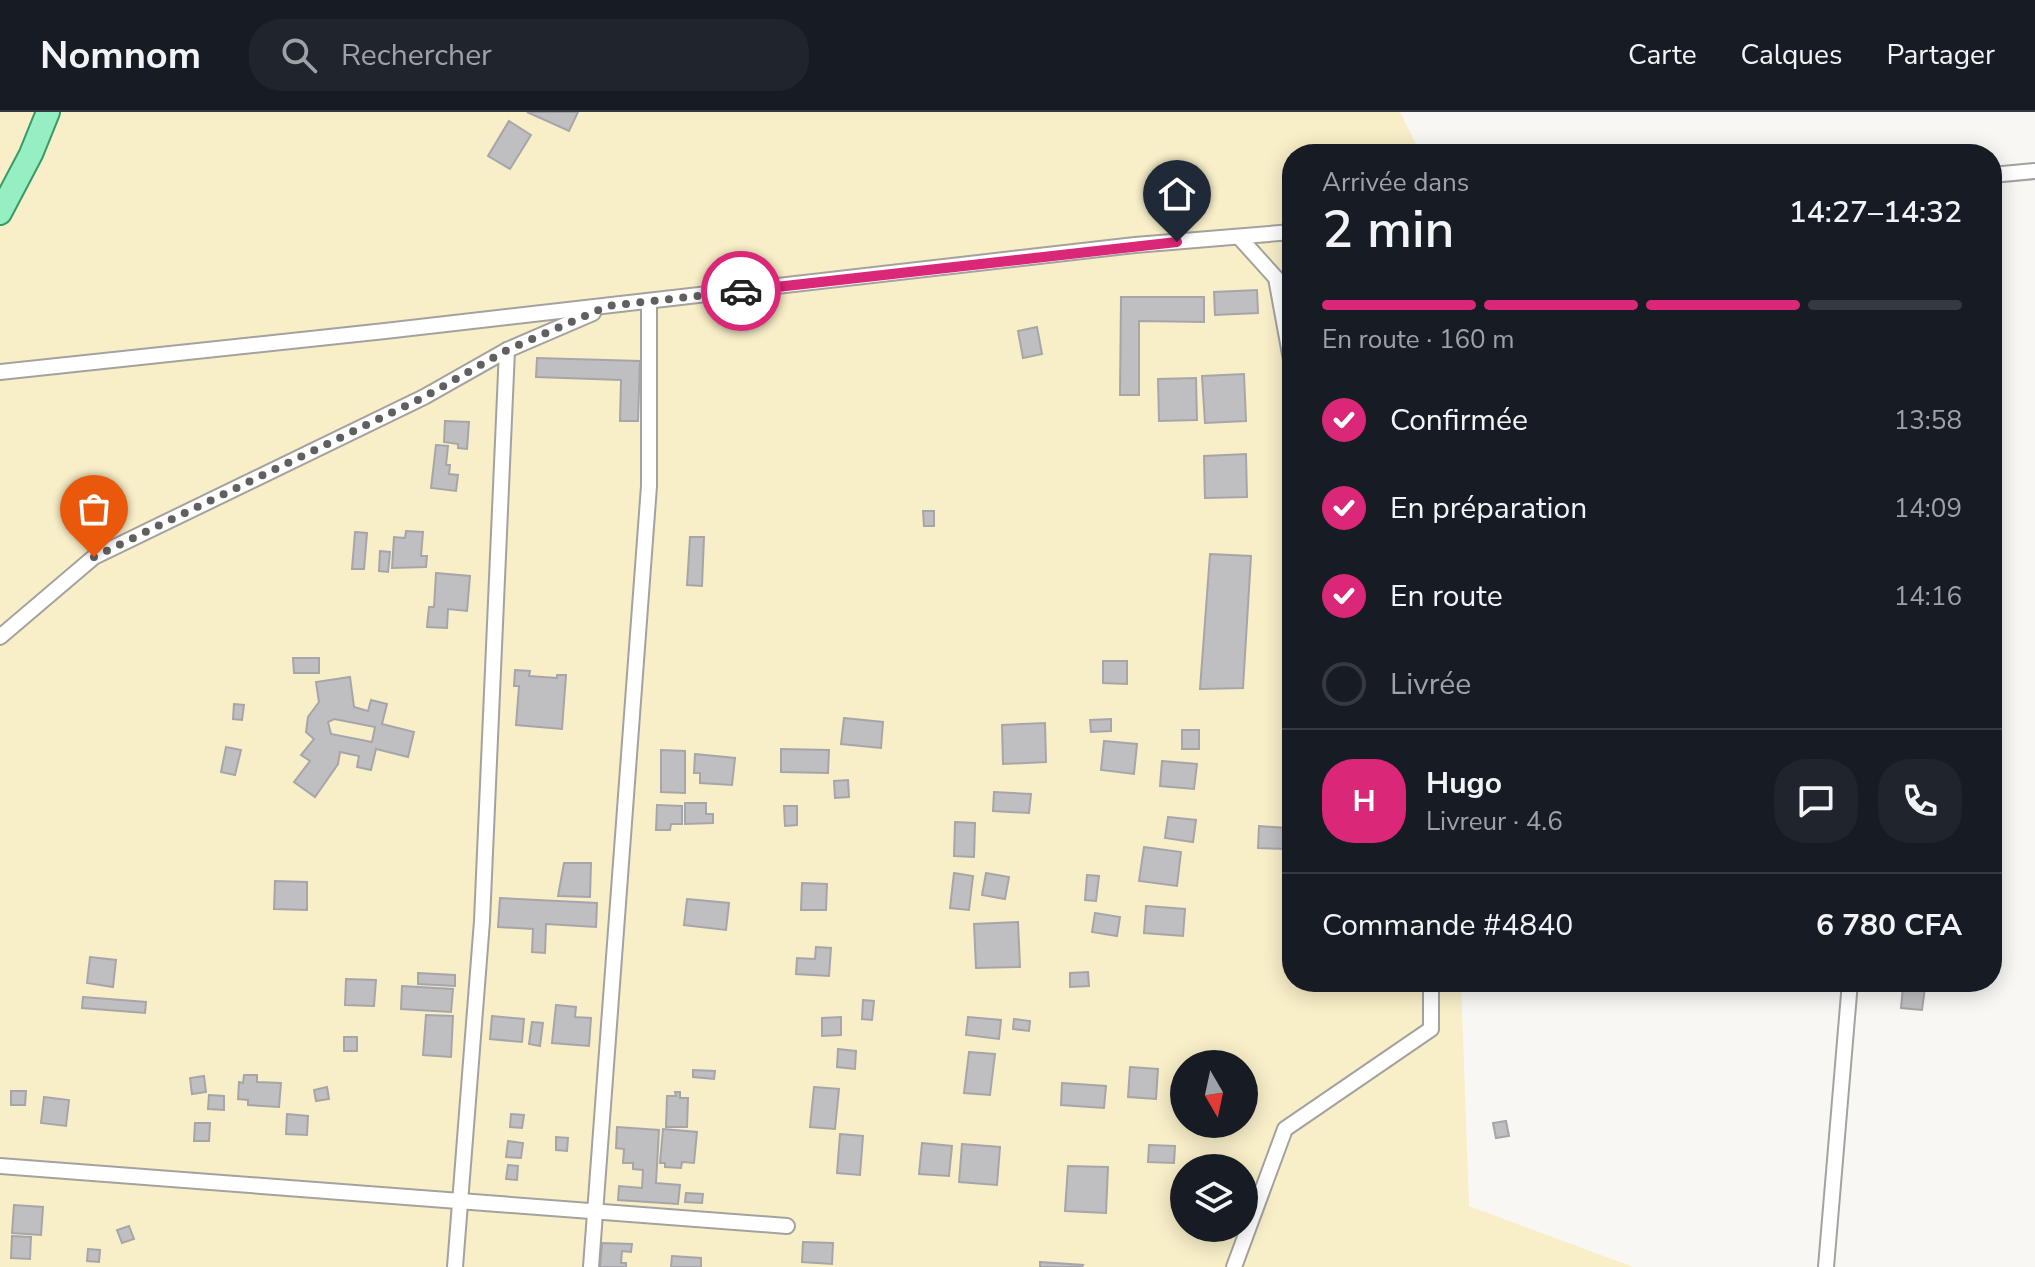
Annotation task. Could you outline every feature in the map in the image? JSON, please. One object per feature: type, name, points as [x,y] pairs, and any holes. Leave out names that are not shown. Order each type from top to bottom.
[{"type":"main road","points":[[0,213],[31,154],[48,112]]},
{"type":"street","points":[[2002,174],[2035,171]]},
{"type":"street","points":[[0,372],[649,302],[1135,245],[1282,233]]},
{"type":"street","points":[[1239,237],[1276,278],[1282,311]]},
{"type":"street","points":[[591,1267],[649,486],[649,302]]},
{"type":"street","points":[[0,637],[94,557],[424,397],[507,350],[608,306]]},
{"type":"street","points":[[455,1267],[482,921],[507,350]]},
{"type":"street","points":[[1234,1267],[1285,1129],[1431,1029],[1431,992]]},
{"type":"street","points":[[1826,1267],[1849,992]]},
{"type":"street","points":[[0,1166],[787,1226]]},
{"type":"sand","points":[[0,112],[1400,112],[1416,144],[1282,144],[1282,992],[1461,992],[1469,1206],[1633,1267],[0,1267]]},
{"type":"building","points":[[527,112],[578,112],[569,131]]},
{"type":"building","points":[[509,121],[531,135],[510,169],[488,156]]},
{"type":"building","points":[[1257,290],[1258,313],[1215,315],[1214,292]]},
{"type":"building","points":[[1121,297],[1204,297],[1204,322],[1139,321],[1139,395],[1120,395]]},
{"type":"building","points":[[1037,327],[1042,354],[1023,358],[1018,331]]},
{"type":"building","points":[[537,358],[640,361],[638,421],[620,421],[621,380],[536,377]]},
{"type":"building","points":[[1244,374],[1246,421],[1205,423],[1202,376]]},
{"type":"building","points":[[1196,378],[1197,420],[1159,421],[1158,379]]},
{"type":"building","points":[[445,421],[469,422],[467,449],[444,442]]},
{"type":"building","points":[[436,445],[448,446],[446,465],[450,465],[449,474],[458,475],[456,491],[431,488]]},
{"type":"building","points":[[1246,454],[1247,497],[1205,498],[1204,456]]},
{"type":"building","points":[[923,511],[934,511],[934,526],[924,526]]},
{"type":"building","points":[[406,531],[423,532],[421,556],[427,556],[426,567],[392,568],[394,537],[405,538]]},
{"type":"building","points":[[355,532],[367,533],[364,569],[352,569]]},
{"type":"building","points":[[690,537],[704,537],[702,586],[687,585]]},
{"type":"building","points":[[380,551],[390,552],[388,572],[379,571]]},
{"type":"building","points":[[1210,554],[1251,556],[1243,688],[1200,689]]},
{"type":"building","points":[[436,573],[470,576],[467,611],[448,609],[447,628],[427,627],[429,607],[434,607]]},
{"type":"building","points":[[293,658],[319,658],[319,673],[294,673]]},
{"type":"building","points":[[1103,661],[1127,661],[1127,684],[1103,683]]},
{"type":"building","points":[[515,670],[530,671],[529,676],[557,678],[557,675],[566,675],[562,729],[516,725],[519,686],[514,686]]},
{"type":"building","points":[[350,677],[354,707],[368,711],[371,700],[387,704],[382,724],[414,732],[408,757],[376,749],[371,770],[357,767],[359,756],[340,752],[338,764],[315,797],[294,782],[310,761],[301,755],[314,739],[306,732],[308,717],[319,702],[316,682]],"holes":[[[334,719],[375,727],[372,742],[331,734],[328,722]]]},
{"type":"building","points":[[234,704],[244,705],[242,720],[233,719]]},
{"type":"building","points":[[844,718],[883,722],[881,748],[841,744]]},
{"type":"building","points":[[1111,719],[1111,731],[1091,732],[1090,720]]},
{"type":"building","points":[[1045,723],[1046,762],[1003,764],[1002,725]]},
{"type":"building","points":[[1182,730],[1199,730],[1199,749],[1182,749]]},
{"type":"building","points":[[1104,741],[1137,744],[1134,774],[1101,770]]},
{"type":"building","points":[[226,747],[241,750],[235,775],[221,772]]},
{"type":"building","points":[[781,749],[829,750],[828,773],[781,772]]},
{"type":"building","points":[[661,750],[685,751],[685,793],[661,792]]},
{"type":"building","points":[[695,754],[735,758],[732,785],[700,783],[700,773],[694,773]]},
{"type":"building","points":[[1162,761],[1197,764],[1194,789],[1160,786]]},
{"type":"building","points":[[848,780],[849,797],[835,798],[834,781]]},
{"type":"building","points":[[994,792],[1031,794],[1029,813],[993,811]]},
{"type":"building","points":[[685,803],[706,803],[706,814],[713,814],[713,823],[685,824]]},
{"type":"building","points":[[657,805],[682,806],[682,824],[671,824],[670,830],[656,830]]},
{"type":"building","points":[[784,806],[797,806],[797,825],[785,826]]},
{"type":"building","points":[[1168,817],[1196,820],[1193,842],[1165,838]]},
{"type":"building","points":[[955,822],[975,823],[974,857],[954,856]]},
{"type":"building","points":[[1259,826],[1282,828],[1282,849],[1258,848]]},
{"type":"building","points":[[1144,847],[1181,852],[1177,886],[1139,881]]},
{"type":"building","points":[[564,863],[591,863],[590,897],[558,896]]},
{"type":"building","points":[[954,873],[973,876],[969,910],[950,908]]},
{"type":"building","points":[[986,873],[1009,877],[1005,899],[982,895]]},
{"type":"building","points":[[1087,875],[1099,876],[1096,901],[1085,900]]},
{"type":"building","points":[[275,881],[307,882],[307,910],[274,909]]},
{"type":"building","points":[[802,883],[827,884],[826,910],[801,910]]},
{"type":"building","points":[[500,898],[597,903],[596,927],[546,924],[545,953],[532,952],[533,929],[498,927]]},
{"type":"building","points":[[687,899],[729,903],[726,930],[684,925]]},
{"type":"building","points":[[1146,906],[1185,909],[1183,936],[1144,933]]},
{"type":"building","points":[[1095,913],[1120,917],[1117,936],[1092,932]]},
{"type":"building","points":[[1018,922],[1020,967],[976,968],[974,924]]},
{"type":"building","points":[[816,947],[831,948],[829,976],[796,974],[797,958],[815,959]]},
{"type":"building","points":[[90,957],[116,960],[113,987],[87,983]]},
{"type":"building","points":[[1088,972],[1089,986],[1070,987],[1070,973]]},
{"type":"building","points":[[418,973],[455,975],[455,986],[418,984]]},
{"type":"building","points":[[346,979],[376,980],[374,1006],[345,1005]]},
{"type":"building","points":[[402,986],[453,989],[451,1012],[401,1009]]},
{"type":"building","points":[[1902,992],[1924,992],[1922,1010],[1901,1008]]},
{"type":"building","points":[[83,997],[146,1002],[145,1013],[82,1008]]},
{"type":"building","points":[[863,1000],[874,1001],[872,1020],[862,1019]]},
{"type":"building","points":[[556,1005],[576,1007],[575,1017],[591,1018],[589,1046],[552,1043]]},
{"type":"building","points":[[426,1015],[453,1016],[451,1057],[423,1055]]},
{"type":"building","points":[[492,1016],[524,1019],[522,1042],[490,1039]]},
{"type":"building","points":[[841,1017],[841,1035],[822,1036],[822,1018]]},
{"type":"building","points":[[968,1017],[1001,1020],[999,1039],[966,1035]]},
{"type":"building","points":[[1014,1019],[1030,1021],[1029,1031],[1013,1029]]},
{"type":"building","points":[[532,1022],[543,1023],[540,1046],[529,1044]]},
{"type":"building","points":[[344,1037],[357,1037],[357,1051],[344,1051]]},
{"type":"building","points":[[838,1049],[856,1051],[855,1069],[837,1067]]},
{"type":"building","points":[[969,1052],[995,1054],[990,1095],[964,1093]]},
{"type":"building","points":[[1130,1067],[1158,1069],[1156,1099],[1128,1097]]},
{"type":"building","points":[[693,1070],[715,1071],[714,1079],[693,1077]]},
{"type":"building","points":[[244,1075],[257,1075],[257,1082],[281,1083],[279,1107],[248,1105],[248,1100],[238,1099],[239,1082],[243,1083]]},
{"type":"building","points":[[204,1076],[206,1092],[192,1094],[190,1078]]},
{"type":"building","points":[[1062,1083],[1106,1086],[1104,1108],[1061,1105]]},
{"type":"building","points":[[327,1087],[329,1099],[316,1101],[314,1090]]},
{"type":"building","points":[[814,1087],[839,1089],[835,1129],[810,1127]]},
{"type":"building","points":[[11,1091],[26,1091],[25,1105],[11,1105]]},
{"type":"building","points":[[675,1092],[680,1092],[680,1098],[688,1098],[687,1127],[666,1127],[667,1096],[676,1096]]},
{"type":"building","points":[[209,1095],[224,1096],[224,1110],[208,1109]]},
{"type":"building","points":[[44,1097],[69,1100],[66,1126],[41,1123]]},
{"type":"building","points":[[287,1114],[308,1116],[307,1135],[286,1134]]},
{"type":"building","points":[[511,1114],[524,1115],[522,1128],[510,1127]]},
{"type":"building","points":[[1506,1121],[1509,1136],[1496,1138],[1493,1123]]},
{"type":"building","points":[[195,1123],[210,1123],[209,1141],[194,1141]]},
{"type":"building","points":[[617,1127],[659,1130],[656,1183],[680,1185],[678,1204],[618,1200],[619,1186],[642,1188],[643,1170],[633,1169],[633,1163],[623,1163],[624,1149],[616,1148]]},
{"type":"building","points":[[663,1129],[697,1132],[694,1163],[682,1162],[681,1168],[665,1167],[665,1163],[660,1163]]},
{"type":"building","points":[[840,1134],[863,1136],[860,1175],[837,1173]]},
{"type":"building","points":[[556,1137],[568,1138],[567,1151],[556,1150]]},
{"type":"building","points":[[508,1141],[523,1143],[521,1158],[506,1157]]},
{"type":"building","points":[[922,1143],[952,1146],[949,1176],[919,1174]]},
{"type":"building","points":[[962,1144],[1000,1147],[997,1185],[959,1182]]},
{"type":"building","points":[[1149,1145],[1175,1146],[1175,1154],[1170,1154],[1170,1163],[1148,1162]]},
{"type":"building","points":[[508,1165],[518,1166],[517,1180],[506,1179]]},
{"type":"building","points":[[1068,1166],[1108,1167],[1106,1213],[1065,1211]]},
{"type":"building","points":[[686,1193],[703,1194],[702,1203],[685,1202]]},
{"type":"building","points":[[14,1205],[43,1207],[41,1235],[12,1233]]},
{"type":"building","points":[[129,1226],[134,1239],[122,1243],[117,1230]]},
{"type":"building","points":[[12,1236],[31,1237],[30,1259],[11,1258]]},
{"type":"building","points":[[803,1242],[833,1243],[832,1264],[802,1262]]},
{"type":"building","points":[[602,1243],[632,1244],[631,1252],[622,1251],[621,1263],[626,1263],[626,1267],[600,1267]]},
{"type":"building","points":[[88,1249],[100,1250],[99,1262],[87,1261]]},
{"type":"building","points":[[672,1256],[701,1258],[701,1267],[671,1267]]},
{"type":"building","points":[[1040,1262],[1083,1265],[1040,1267]]},
{"type":"way so far","points":[[94,557],[424,397],[507,350],[608,306],[741,291]]},
{"type":"route","points":[[741,291],[1177,242]]}]
